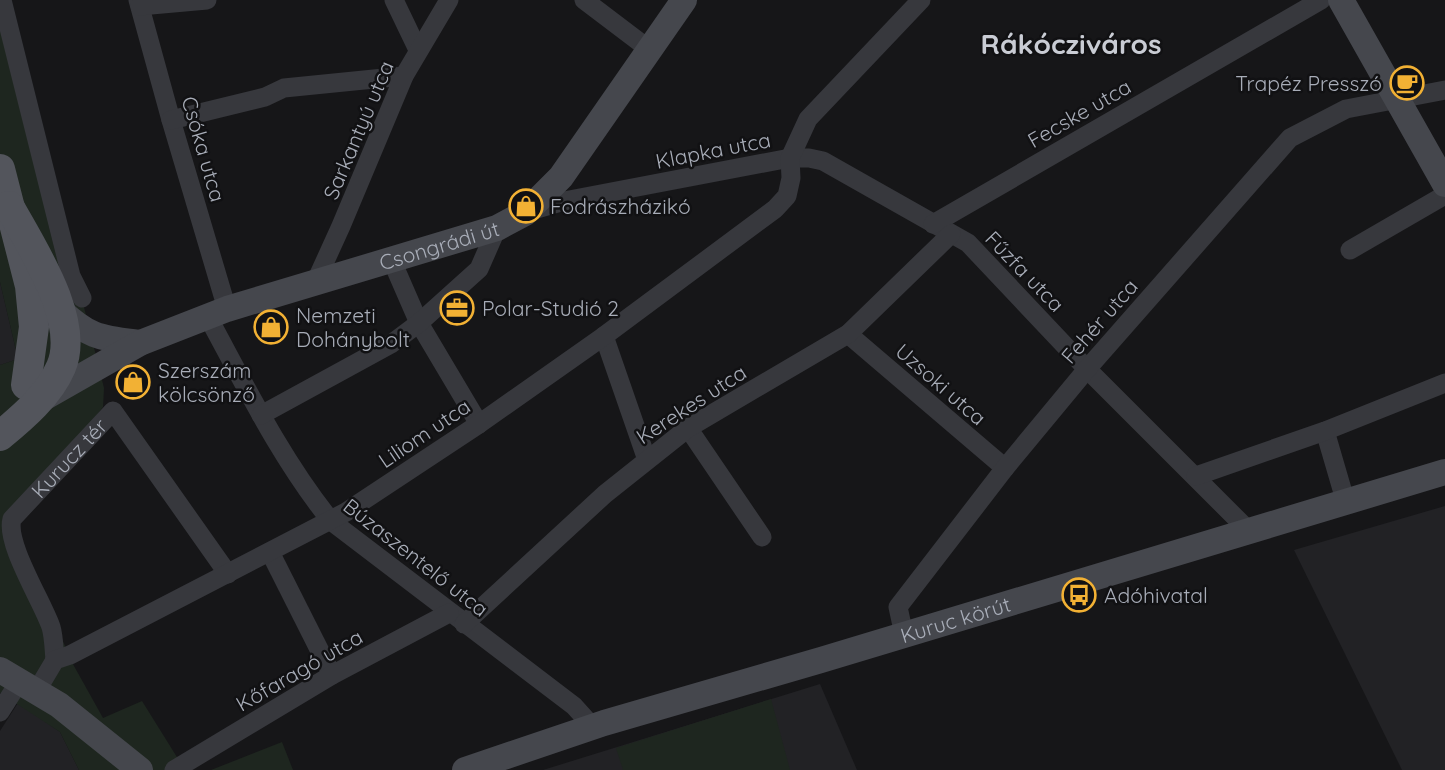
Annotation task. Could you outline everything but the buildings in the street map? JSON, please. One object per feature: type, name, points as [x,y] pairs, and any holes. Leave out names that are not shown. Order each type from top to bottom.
[{"type":"main road","points":[[0,169],[30,286],[34,327],[33,392],[0,436]]},
{"type":"main road","points":[[0,413],[56,378],[65,351],[71,304],[37,257],[9,206]]},
{"type":"main road","points":[[30,286],[65,351]]},
{"type":"street","points":[[2,0],[71,276],[71,304],[88,333],[101,338],[140,344]]},
{"type":"street","points":[[139,3],[207,0]]},
{"type":"street","points":[[394,0],[418,50]]},
{"type":"street","name":"Sarkantyú utca","points":[[316,281],[404,76],[449,0]]},
{"type":"street","points":[[584,0],[650,50]]},
{"type":"street","name":"Csongrádi út","points":[[33,392],[140,344],[218,313],[497,228],[525,213],[561,177],[684,0]]},
{"type":"street","name":"Klapka utca","points":[[525,213],[564,201],[790,158],[808,119],[921,0]]},
{"type":"street","name":"Fecske utca","points":[[933,224],[1321,0]]},
{"type":"street","points":[[1341,0],[1445,184]]},
{"type":"street","name":"Csóka utca","points":[[139,3],[218,313]]},
{"type":"street","points":[[170,120],[265,97],[284,88],[404,76]]},
{"type":"street","name":"Fehér utca","points":[[904,635],[898,607],[1004,468],[1087,369],[1290,138],[1346,109],[1445,90]]},
{"type":"street","name":"Fűzfa utca","points":[[790,158],[809,158],[823,162],[968,243],[1087,369],[1250,532]]},
{"type":"street","name":"Liliom utca","points":[[55,660],[70,656],[331,521],[479,424],[604,336],[775,209],[787,196],[792,178],[790,158]]},
{"type":"street","points":[[561,177],[577,189],[596,195]]},
{"type":"street","points":[[1350,250],[1445,195]]},
{"type":"street","points":[[261,415],[391,344],[419,323],[479,269],[497,228]]},
{"type":"street","name":"Kerekes utca","points":[[456,618],[688,428],[848,334],[951,234]]},
{"type":"street","points":[[392,261],[419,323],[479,424]]},
{"type":"street","name":"Búzaszentelő utca","points":[[218,313],[261,415],[304,487],[331,521],[575,706],[592,726]]},
{"type":"street","name":"Uzsoki utca","points":[[848,334],[1004,468]]},
{"type":"street","points":[[604,336],[647,460]]},
{"type":"street","name":"Csongrádi út","points":[[65,351],[93,352],[140,344]]},
{"type":"street","points":[[1196,476],[1325,431],[1445,383]]},
{"type":"street","name":"Kurucz tér","points":[[55,660],[52,629],[12,540],[12,519],[113,411],[228,574]]},
{"type":"street","points":[[688,428],[762,537]]},
{"type":"street","points":[[1325,431],[1346,503]]},
{"type":"street","name":"Kuruc körút","points":[[465,770],[592,726],[1445,472]]},
{"type":"street","points":[[270,552],[332,675]]},
{"type":"street","name":"Kőfaragó utca","points":[[174,770],[332,675],[456,618]]},
{"type":"street","points":[[0,712],[18,682],[55,660]]},
{"type":"street","points":[[18,682],[59,705],[140,770]]},
{"type":"shaded area","points":[[0,0],[8,0],[104,388],[103,407],[12,527],[74,666],[103,718],[142,701],[185,770],[79,770],[60,732],[0,693],[0,365],[18,359],[0,282]]},
{"type":"shaded area","points":[[0,282],[18,359],[0,365]]},
{"type":"shaded area","points":[[1445,506],[1445,770],[1402,770],[1294,550]]},
{"type":"shaded area","points":[[820,684],[857,770],[543,770]]},
{"type":"shaded area","points":[[771,699],[790,770],[623,770],[616,748]]},
{"type":"shaded area","points":[[18,703],[60,732],[79,770],[0,770],[0,731]]},
{"type":"shaded area","points":[[282,742],[293,770],[211,770]]},
{"type":"place","name":"Trapéz Presszó","points":[[1407,83]]},
{"type":"place","name":"Fodrászházikó","points":[[526,206]]},
{"type":"place","name":"Polar-Studió 2","points":[[457,308]]},
{"type":"place","name":"Nemzeti Dohánybolt","points":[[271,327]]},
{"type":"place","name":"Szerszám kölcsönző","points":[[133,382]]},
{"type":"place","name":"Adóhivatal","points":[[1079,595]]},
{"type":"district","name":"Rákócziváros","points":[[1071,43]]}]
